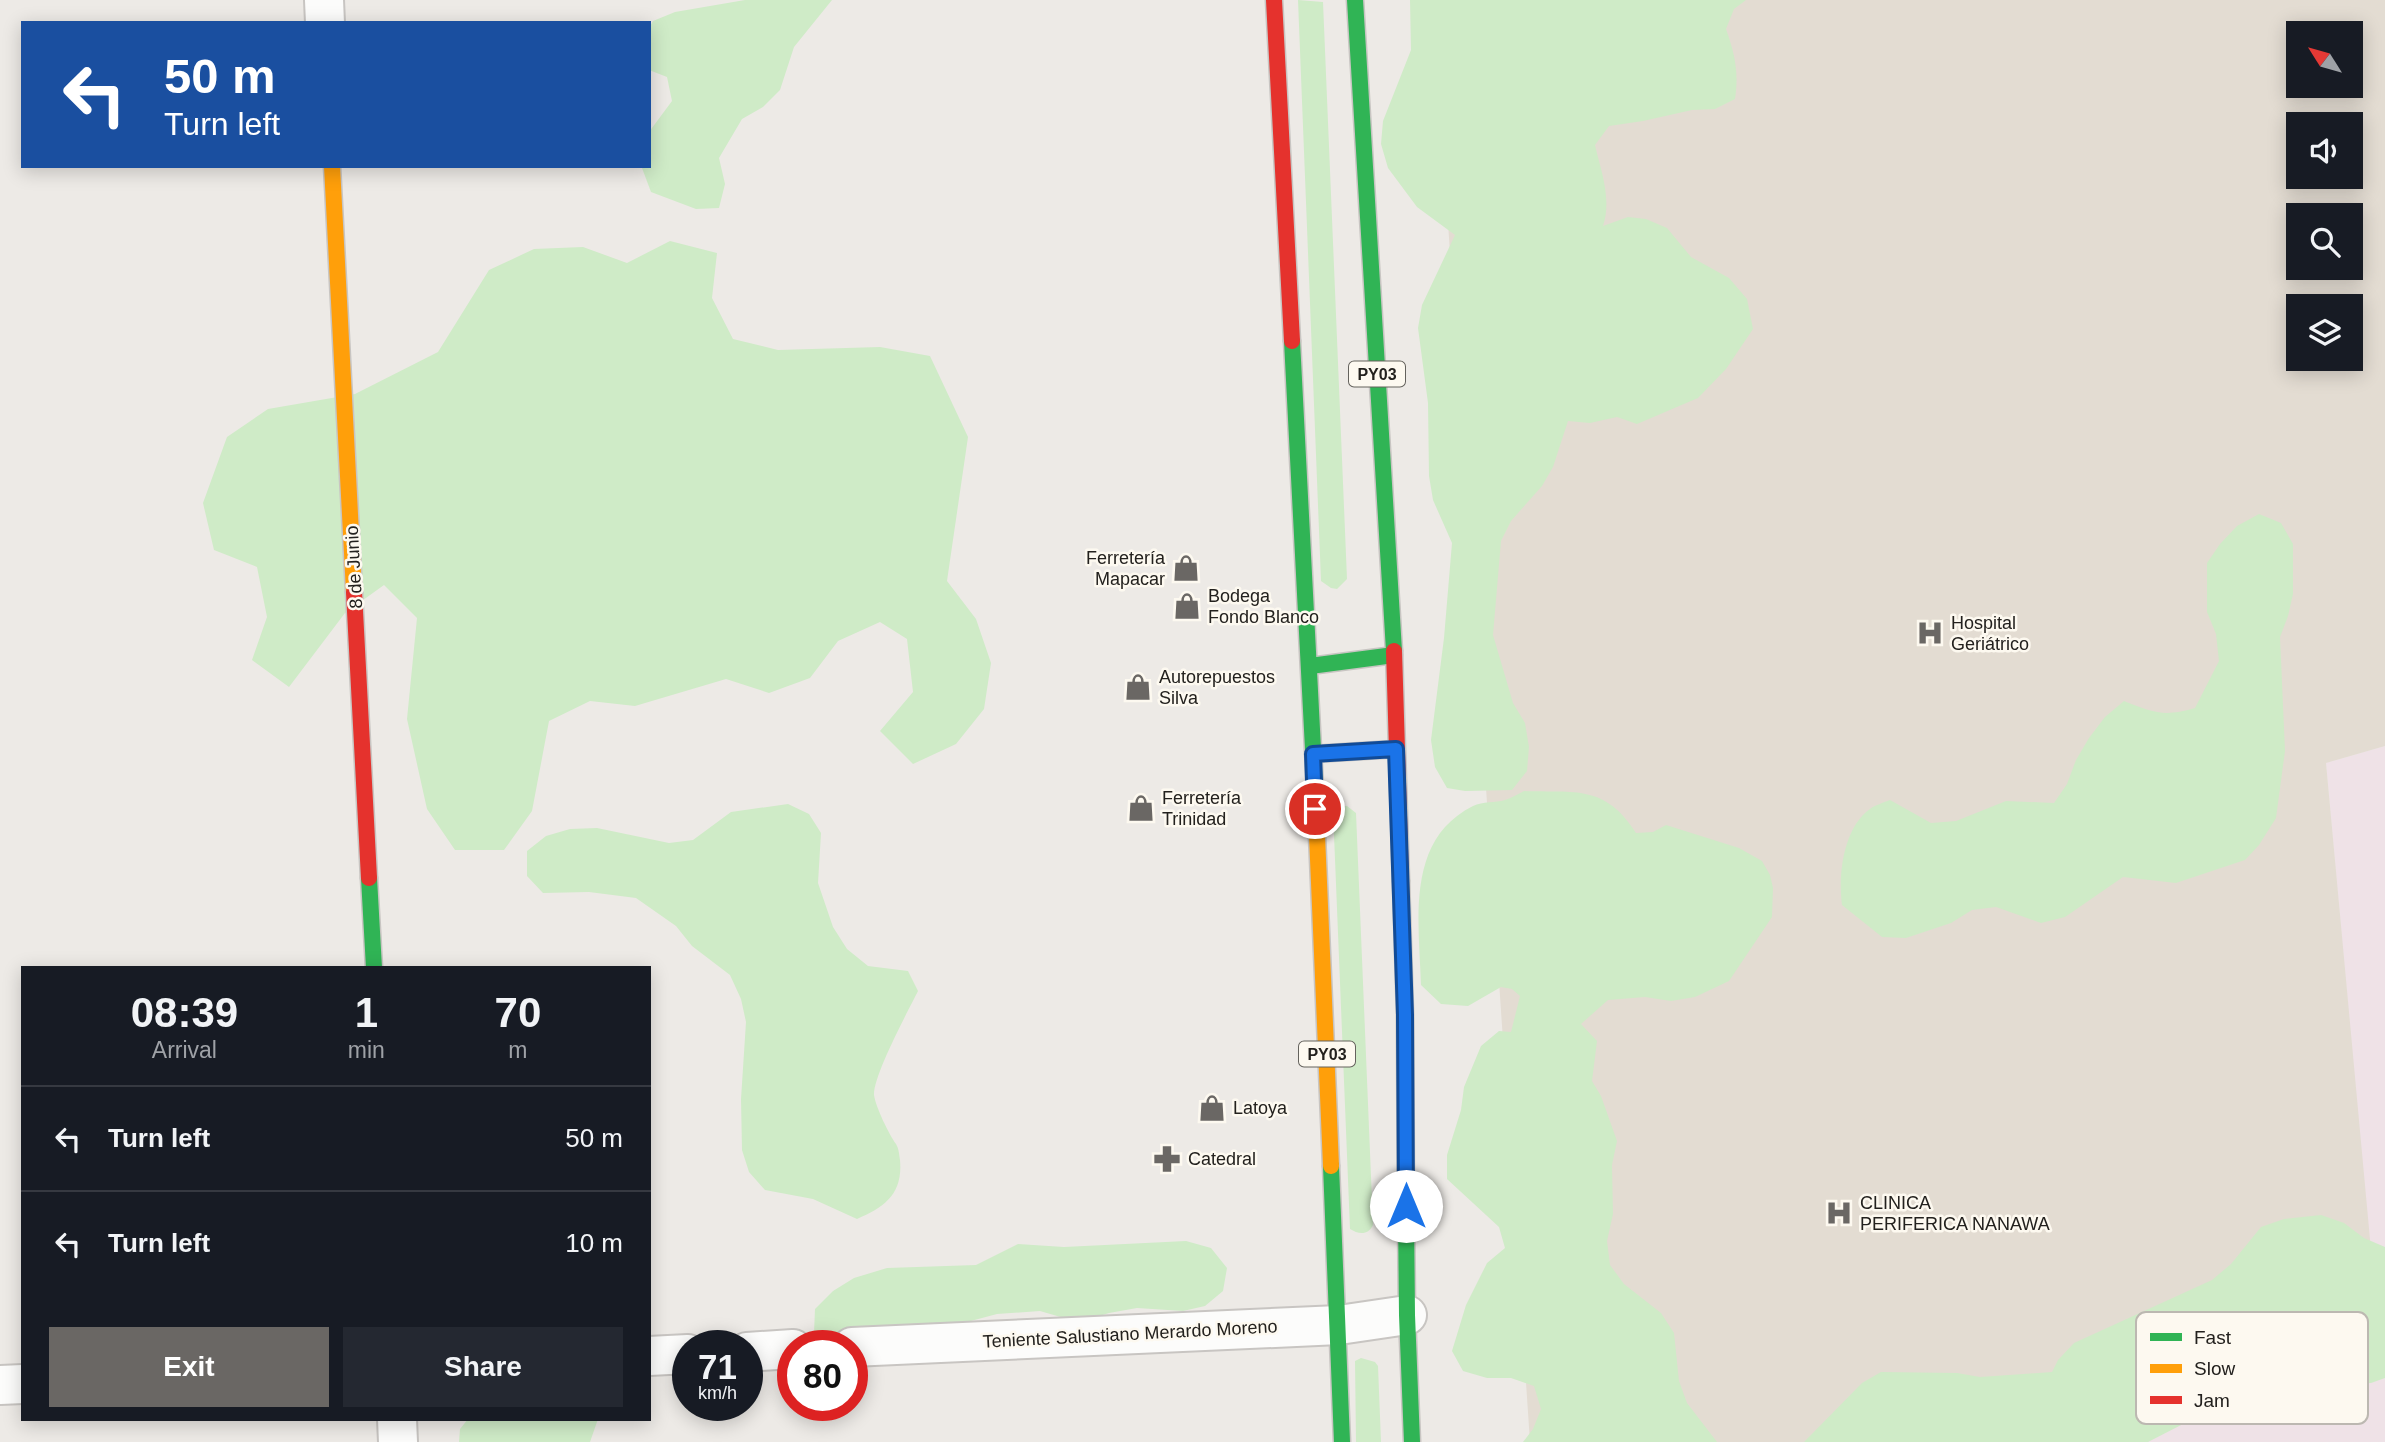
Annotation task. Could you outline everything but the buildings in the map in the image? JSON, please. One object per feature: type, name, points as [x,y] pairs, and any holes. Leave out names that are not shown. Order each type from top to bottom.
[{"type":"main road","name":"PY03","points":[[1274,0],[1310,666],[1342,1442]]},
{"type":"main road","name":"PY03","points":[[1355,0],[1394,655],[1405,1015],[1407,1315],[1412,1442]]},
{"type":"main road","name":"8 de Junio","points":[[332,168],[374,966]]},
{"type":"main road","points":[[1310,666],[1394,655]]},
{"type":"main road","points":[[1313,754],[1396,749]]},
{"type":"street","points":[[324,0],[325,21]]},
{"type":"street","name":"Teniente Salustiano Merardo Moreno","points":[[868,1346],[1339,1325],[1407,1315]]},
{"type":"street","points":[[651,1356],[672,1355]]},
{"type":"street","points":[[0,1385],[21,1384]]},
{"type":"street","points":[[397,1421],[398,1442]]},
{"type":"shaded area","name":"Hospital Geriátrico","points":[[1433,0],[2385,0],[2385,746],[2326,763],[2377,1315],[2368,1318],[2368,1312],[2136,1312],[2136,1384],[1932,1442],[1530,1442]]},
{"type":"shaded area","points":[[2385,746],[2385,1442],[1932,1442],[2136,1384],[2136,1424],[2368,1424],[2368,1317],[2376,1315],[2326,763]]},
{"type":"green space","points":[[745,0],[832,0],[794,47],[780,90],[763,107],[742,119],[719,158],[725,184],[719,208],[696,209],[651,192],[642,168],[651,168],[651,129],[672,101],[667,77],[651,71],[651,24],[653,21],[675,12]]},
{"type":"green space","points":[[1298,0],[1323,2],[1347,579],[1337,589],[1321,581]]},
{"type":"green space","points":[[1410,0],[1746,0],[1734,9],[1726,29],[1735,64],[1735,99],[1715,109],[1692,110],[1609,126],[1595,145],[1606,195],[1603,226],[1628,217],[1646,219],[1667,228],[1691,257],[1729,278],[1747,299],[1753,329],[1726,369],[1698,398],[1637,424],[1617,417],[1590,423],[1568,421],[1553,467],[1542,486],[1511,521],[1501,541],[1493,635],[1513,703],[1525,723],[1529,747],[1527,771],[1512,790],[1465,791],[1447,788],[1435,767],[1431,740],[1444,638],[1452,543],[1433,500],[1429,476],[1428,403],[1418,328],[1422,305],[1455,235],[1417,207],[1388,168],[1381,144],[1383,121],[1411,50]]},
{"type":"green space","points":[[670,241],[717,253],[712,298],[733,339],[778,350],[880,347],[930,356],[968,437],[947,581],[976,619],[991,663],[984,709],[956,744],[913,764],[880,731],[913,692],[907,639],[880,622],[838,641],[810,678],[769,693],[726,679],[635,706],[590,701],[549,721],[532,811],[504,850],[455,850],[427,809],[407,719],[417,618],[384,585],[345,613],[289,687],[252,660],[267,617],[257,567],[214,550],[203,503],[227,437],[268,409],[355,394],[438,352],[489,270],[534,249],[583,247],[627,263]]},
{"type":"green space","points":[[2259,514],[2281,523],[2293,544],[2293,594],[2280,637],[2285,751],[2276,818],[2259,845],[2245,860],[2176,883],[2123,877],[2065,917],[2041,923],[1996,907],[1972,910],[1951,923],[1906,938],[1882,937],[1842,905],[1842,867],[1848,840],[1861,817],[1874,806],[1890,800],[1931,823],[1956,821],[2006,801],[2054,803],[2067,784],[2076,760],[2089,738],[2105,717],[2124,701],[2159,712],[2195,708],[2219,661],[2216,634],[2207,612],[2207,563],[2237,526]]},
{"type":"green space","points":[[1524,791],[1588,794],[1613,806],[1636,833],[1653,832],[1666,825],[1739,848],[1762,861],[1770,875],[1773,888],[1772,917],[1729,981],[1695,997],[1671,1001],[1645,997],[1608,1000],[1581,1024],[1597,1041],[1592,1081],[1601,1096],[1617,1141],[1612,1165],[1613,1214],[1607,1241],[1610,1265],[1624,1284],[1661,1313],[1674,1333],[1679,1381],[1687,1403],[1717,1442],[1523,1442],[1533,1429],[1541,1409],[1534,1386],[1511,1378],[1487,1378],[1463,1371],[1452,1351],[1466,1305],[1487,1263],[1505,1248],[1499,1227],[1447,1179],[1447,1155],[1461,1110],[1464,1087],[1481,1046],[1499,1031],[1511,1032],[1520,996],[1512,989],[1501,987],[1468,1006],[1441,1004],[1421,985],[1421,884],[1426,861],[1436,839],[1451,821],[1473,806],[1505,800]]},
{"type":"green space","points":[[788,804],[809,814],[821,833],[818,883],[833,927],[847,949],[868,966],[908,971],[918,991],[885,1059],[874,1095],[883,1121],[897,1146],[900,1160],[898,1182],[884,1204],[857,1219],[813,1199],[765,1190],[749,1172],[742,1150],[741,1099],[746,1022],[741,999],[730,975],[692,946],[676,926],[636,898],[589,892],[543,893],[527,876],[527,851],[546,836],[570,829],[597,828],[669,843],[693,840],[731,812]]},
{"type":"green space","points":[[1338,806],[1347,806],[1356,813],[1373,1225],[1363,1233],[1350,1229],[1333,810]]},
{"type":"green space","points":[[2321,1215],[2344,1223],[2364,1238],[2385,1247],[2385,1378],[2368,1383],[2368,1312],[2142,1312],[2212,1280],[2231,1264],[2261,1227],[2284,1219]]},
{"type":"green space","points":[[1186,1241],[1211,1248],[1227,1268],[1223,1291],[1205,1306],[1183,1311],[1137,1308],[1087,1320],[1064,1318],[1040,1311],[997,1314],[952,1326],[868,1341],[868,1330],[814,1330],[815,1309],[833,1291],[854,1278],[887,1268],[976,1265],[1018,1244],[1064,1247]]},
{"type":"green space","points":[[2136,1315],[2136,1424],[2183,1424],[2148,1442],[1804,1442],[1862,1383],[1881,1372],[1957,1373],[1980,1377],[2052,1372],[2058,1360],[2074,1343]]},
{"type":"green space","points":[[1361,1358],[1375,1362],[1378,1366],[1381,1442],[1356,1442],[1355,1361]]},
{"type":"green space","points":[[466,1421],[597,1421],[590,1442],[459,1442],[460,1429]]},
{"type":"traffic: fast","points":[[1355,0],[1394,651]]},
{"type":"traffic: fast","points":[[1292,341],[1315,788]]},
{"type":"traffic: fast","points":[[1310,666],[1394,655]]},
{"type":"traffic: fast","points":[[1313,754],[1396,749]]},
{"type":"traffic: fast","points":[[369,878],[374,966]]},
{"type":"traffic: fast","points":[[1331,1166],[1342,1442]]},
{"type":"traffic: fast","points":[[1406,1213],[1412,1442]]},
{"type":"traffic: slow","points":[[332,168],[354,592]]},
{"type":"traffic: slow","points":[[1315,788],[1331,1166]]},
{"type":"traffic: slow","points":[[1401,881],[1406,1213]]},
{"type":"traffic: jam","points":[[1274,0],[1292,341]]},
{"type":"traffic: jam","points":[[354,592],[369,878]]},
{"type":"traffic: jam","points":[[1394,651],[1401,881]]},
{"type":"place","name":"Ferretería Mapacar","points":[[1186,568]]},
{"type":"place","name":"Bodega Fondo Blanco","points":[[1187,606]]},
{"type":"place","name":"Hospital Geriátrico","points":[[1930,633]]},
{"type":"place","name":"Autorepuestos Silva","points":[[1138,687]]},
{"type":"place","name":"Ferretería Trinidad","points":[[1141,808]]},
{"type":"place","name":"Latoya","points":[[1212,1108]]},
{"type":"place","name":"Catedral","points":[[1167,1159]]},
{"type":"place","name":"CLINICA PERIFERICA NANAWA","points":[[1839,1213]]},
{"type":"route","points":[[1315,809],[1313,754],[1396,749],[1405,1015],[1406,1206]]}]
